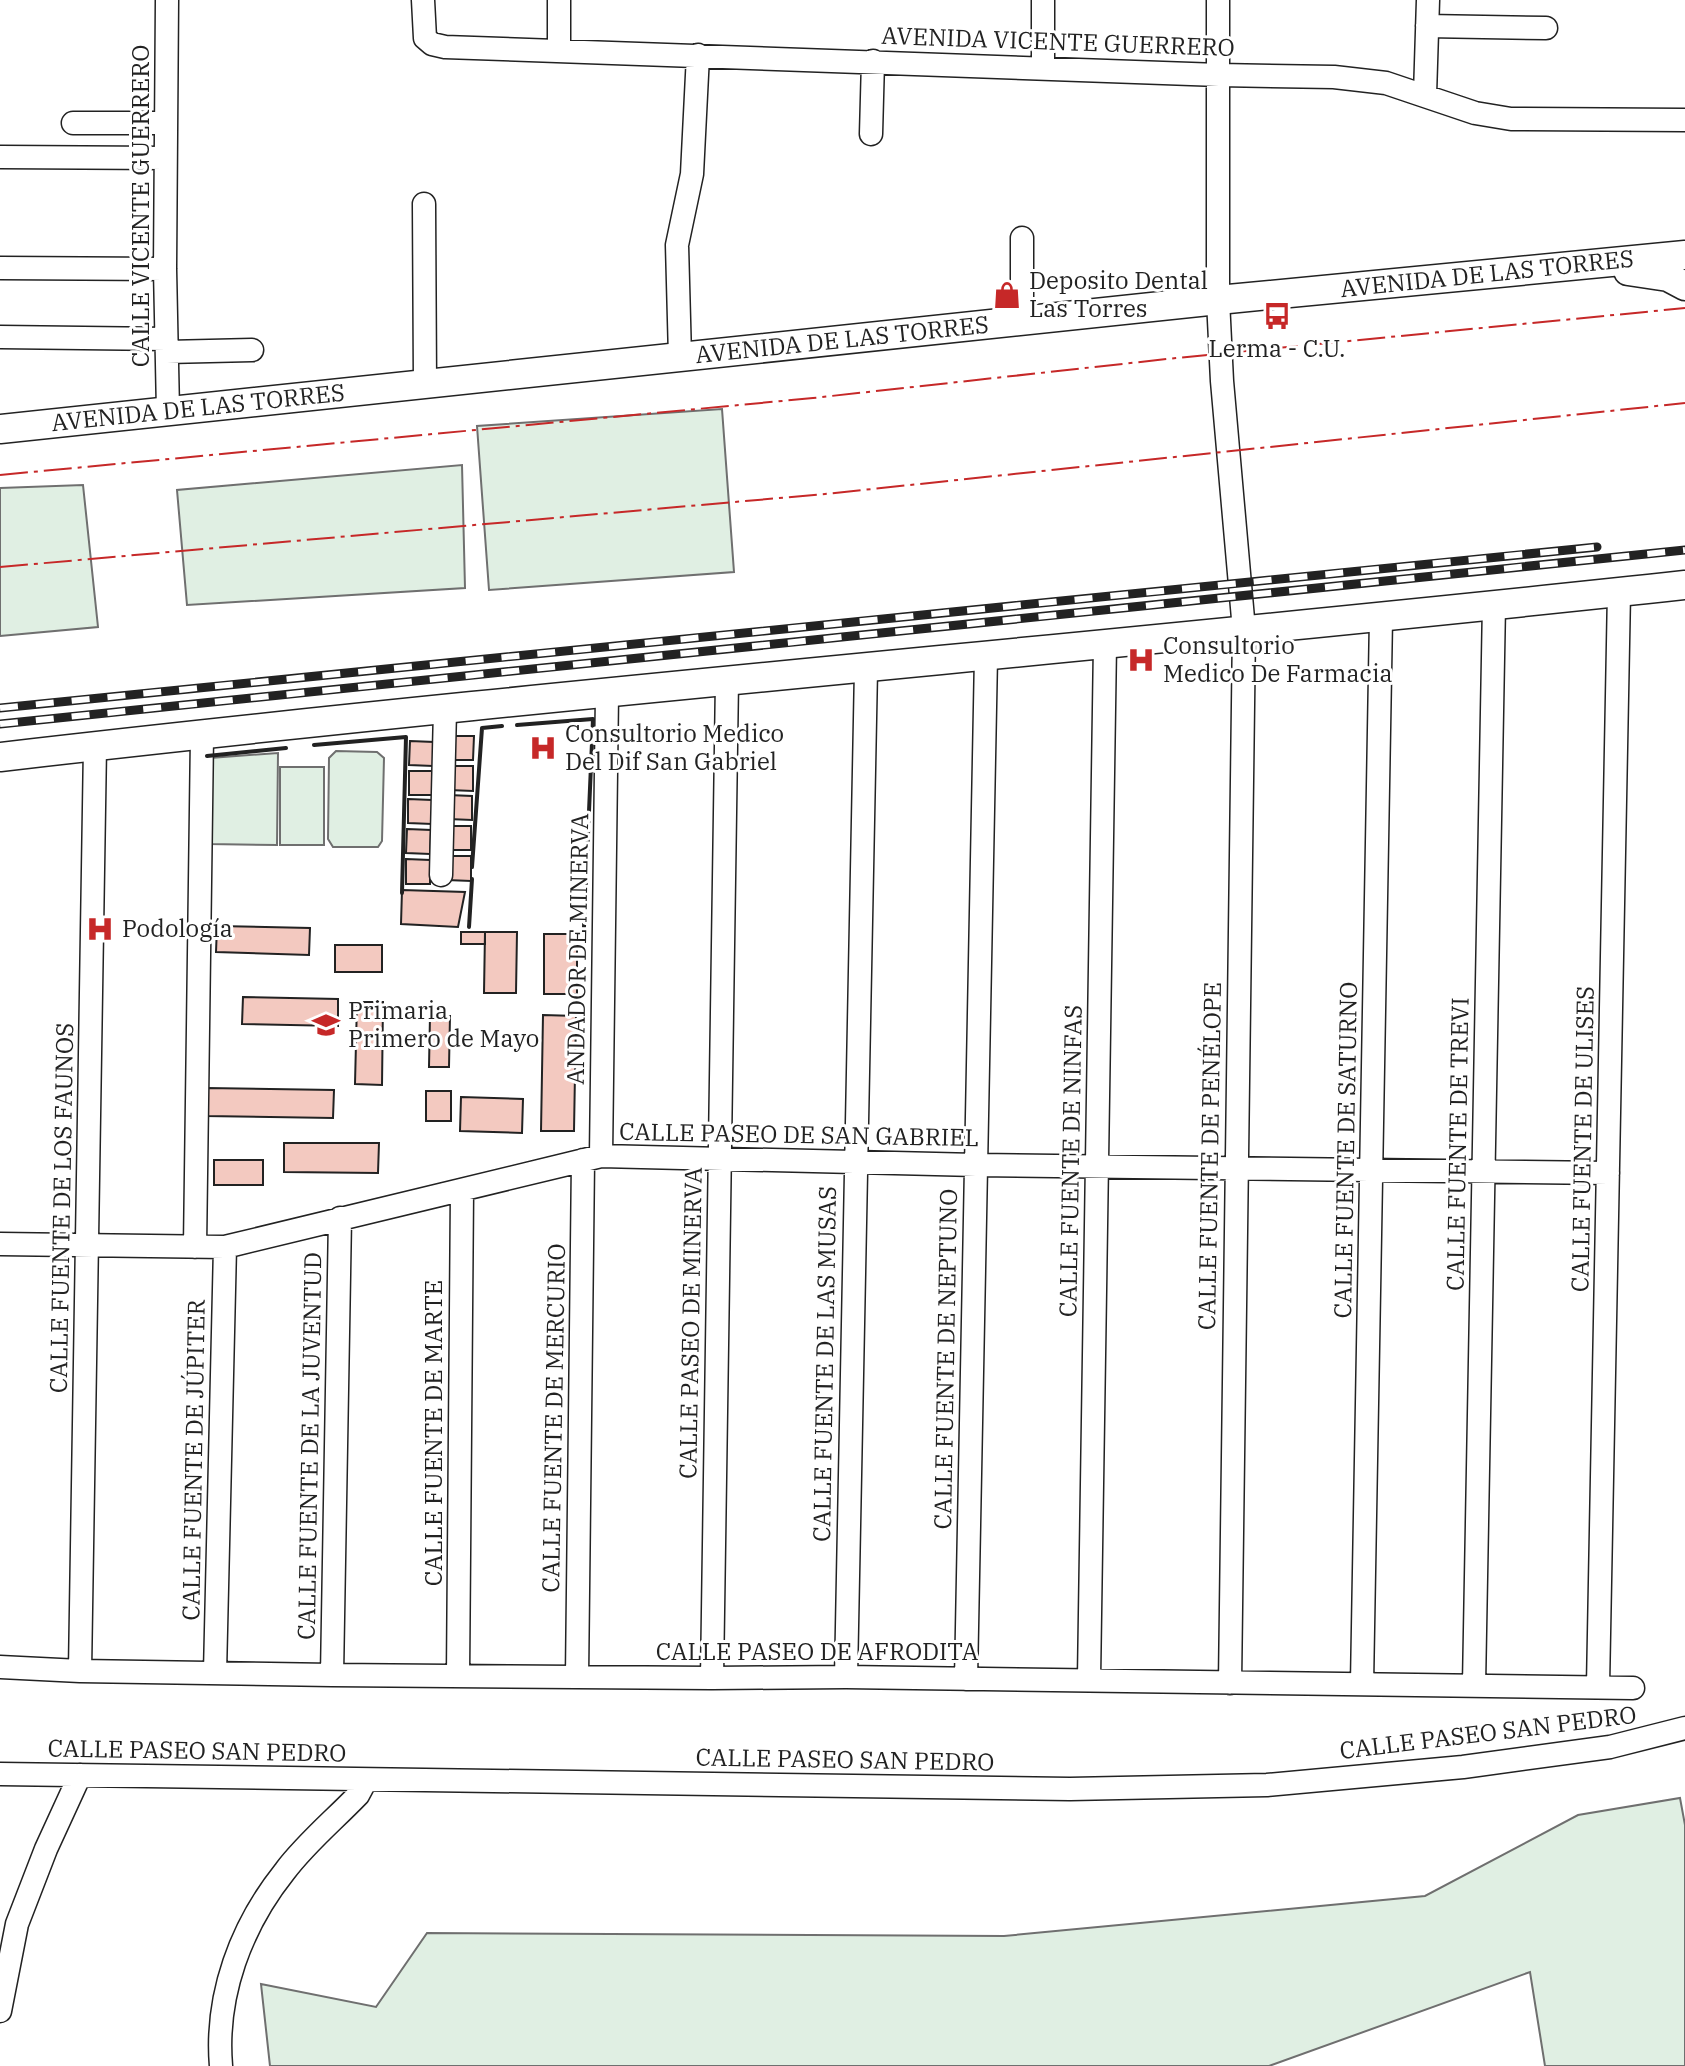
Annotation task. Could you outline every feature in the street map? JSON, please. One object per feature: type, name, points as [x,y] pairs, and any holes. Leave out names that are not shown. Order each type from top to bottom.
[{"type":"main road","name":"AVENIDA DE LAS TORRES","points":[[0,429],[1218,300],[1685,255]]},
{"type":"main road","points":[[1588,264],[1668,277],[1685,286]]},
{"type":"main road","points":[[0,757],[727,680],[1381,618],[1684,584]]},
{"type":"street","name":"CALLE VICENTE GUERRERO","points":[[167,0],[165,269],[168,411]]},
{"type":"street","name":"AVENIDA VICENTE GUERRERO","points":[[423,0],[425,38],[432,44],[445,47],[1334,77],[1386,83],[1475,113],[1511,119],[1685,120]]},
{"type":"street","points":[[559,0],[559,50]]},
{"type":"street","points":[[1043,0],[1043,67]]},
{"type":"street","name":"CALLE FUENTE DE PENÉLOPE","points":[[1218,0],[1218,300],[1244,630],[1230,1683]]},
{"type":"street","points":[[1425,95],[1428,0]]},
{"type":"street","points":[[1427,26],[1546,28]]},
{"type":"street","points":[[680,357],[677,245],[692,174],[698,55]]},
{"type":"street","points":[[871,134],[873,61]]},
{"type":"street","points":[[73,123],[165,123]]},
{"type":"street","points":[[0,157],[165,158]]},
{"type":"street","points":[[424,204],[425,384]]},
{"type":"street","points":[[1022,238],[1022,321]]},
{"type":"street","points":[[0,268],[165,269]]},
{"type":"street","points":[[0,337],[252,350]]},
{"type":"street","name":"CALLE FUENTE DE ULISES","points":[[1598,1686],[1619,592]]},
{"type":"street","name":"CALLE FUENTE DE TREVI","points":[[1474,1685],[1494,604]]},
{"type":"street","name":"CALLE FUENTE DE SATURNO","points":[[1362,1684],[1381,618]]},
{"type":"street","name":"CALLE FUENTE DE NINFAS","points":[[1089,1679],[1105,644]]},
{"type":"street","name":"CALLE FUENTE DE NEPTUNO","points":[[966,1679],[986,656]]},
{"type":"street","name":"CALLE FUENTE DE LAS MUSAS","points":[[846,1677],[866,669]]},
{"type":"street","name":"CALLE PASEO DE MINERVA","points":[[712,1678],[727,680]]},
{"type":"street","name":"ANDADOR DE MINERVA","points":[[592,1158],[607,694]]},
{"type":"street","points":[[441,875],[445,710]]},
{"type":"street","points":[[195,1247],[202,736]]},
{"type":"street","name":"CALLE FUENTE DE LOS FAUNOS","points":[[80,1671],[95,746]]},
{"type":"street","name":"CALLE PASEO DE SAN GABRIEL","points":[[0,1244],[225,1247],[592,1158],[720,1157],[976,1165],[1608,1173]]},
{"type":"street","name":"CALLE FUENTE DE MERCURIO","points":[[577,1677],[592,1158]]},
{"type":"street","name":"CALLE FUENTE DE MARTE","points":[[458,1675],[462,1191]]},
{"type":"street","name":"CALLE FUENTE DE LA JUVENTUD","points":[[332,1675],[340,1218]]},
{"type":"street","name":"CALLE FUENTE DE JÚPITER","points":[[215,1673],[225,1247]]},
{"type":"street","name":"CALLE PASEO DE AFRODITA","points":[[0,1667],[332,1675],[1089,1679],[1633,1688]]},
{"type":"street","name":"CALLE PASEO SAN PEDRO","points":[[0,1774],[1070,1789],[1267,1785],[1463,1767],[1595,1749],[1685,1728]]},
{"type":"street","points":[[0,2011],[17,1924],[46,1849],[80,1775]]},
{"type":"street","points":[[221,2066],[224,2003],[235,1957],[253,1915],[286,1869],[358,1795],[366,1780]]},
{"type":"green space","points":[[722,409],[734,572],[489,590],[477,426]]},
{"type":"green space","points":[[462,465],[465,588],[187,605],[177,490]]},
{"type":"green space","points":[[83,485],[98,627],[0,636],[0,488]]},
{"type":"green space","points":[[336,751],[377,752],[384,758],[382,841],[378,847],[333,847],[328,839],[329,758]]},
{"type":"green space","points":[[278,753],[277,845],[208,844],[210,758]]},
{"type":"green space","points":[[280,767],[324,767],[324,845],[280,845]]},
{"type":"green space","points":[[1680,1798],[1685,1825],[1685,2066],[1545,2066],[1530,1972],[1269,2066],[270,2066],[261,1984],[376,2007],[427,1933],[1004,1936],[1425,1896],[1578,1815]]},
{"type":"building","points":[[450,736],[474,736],[473,760],[449,760]]},
{"type":"building","points":[[410,741],[434,742],[433,766],[409,765]]},
{"type":"building","points":[[449,766],[473,766],[473,791],[449,790]]},
{"type":"building","points":[[409,771],[433,771],[433,795],[409,795]]},
{"type":"building","points":[[448,795],[472,796],[472,820],[448,819]]},
{"type":"building","points":[[408,799],[432,800],[432,824],[408,823]]},
{"type":"building","points":[[447,826],[471,826],[471,850],[447,850]]},
{"type":"building","points":[[407,829],[431,830],[430,854],[406,853]]},
{"type":"building","points":[[447,856],[471,856],[471,881],[447,880]]},
{"type":"building","points":[[406,859],[430,860],[430,884],[406,884]]},
{"type":"building","points":[[402,890],[465,892],[458,927],[401,924]]},
{"type":"building","points":[[217,926],[310,928],[309,955],[216,952]]},
{"type":"building","points":[[461,932],[485,932],[485,944],[461,944]]},
{"type":"building","points":[[485,932],[517,932],[516,993],[484,993]]},
{"type":"building","points":[[544,934],[577,934],[577,994],[544,994]]},
{"type":"building","points":[[335,945],[382,945],[382,972],[335,972]]},
{"type":"building","points":[[243,997],[338,999],[338,1026],[242,1024]]},
{"type":"building","points":[[357,1002],[383,1002],[382,1085],[355,1084]]},
{"type":"building","points":[[543,1015],[576,1016],[574,1131],[541,1131]]},
{"type":"building","points":[[430,1016],[450,1016],[449,1067],[429,1067]]},
{"type":"building","points":[[206,1088],[334,1090],[333,1118],[205,1116]]},
{"type":"building","points":[[426,1091],[451,1091],[451,1121],[426,1121]]},
{"type":"building","points":[[461,1097],[523,1099],[522,1133],[460,1131]]},
{"type":"building","points":[[284,1143],[379,1143],[378,1173],[284,1172]]},
{"type":"building","points":[[214,1160],[263,1160],[263,1185],[214,1185]]},
{"type":"railway","points":[[0,708],[1597,547]]},
{"type":"railway","points":[[0,724],[1685,550]]},
{"type":"wall","points":[[517,725],[593,719],[584,927]]},
{"type":"wall","points":[[472,867],[482,728],[502,726]]},
{"type":"wall","points":[[314,745],[406,737],[402,893]]},
{"type":"wall","points":[[207,756],[286,748]]},
{"type":"wall","points":[[469,927],[472,879]]},
{"type":"power","points":[[0,475],[813,398],[1176,358],[1685,308]]},
{"type":"power","points":[[0,567],[825,494],[1685,403]]},
{"type":"place","name":"Deposito Dental Las Torres","points":[[1007,295]]},
{"type":"place","name":"Lerma - C.U.","points":[[1277,316]]},
{"type":"place","name":"Consultorio Medico De Farmacia","points":[[1141,660]]},
{"type":"place","name":"Consultorio Medico Del Dif San Gabriel","points":[[543,748]]},
{"type":"place","name":"Podología","points":[[100,929]]},
{"type":"place","name":"Primaria Primero de Mayo","points":[[326,1025]]}]
